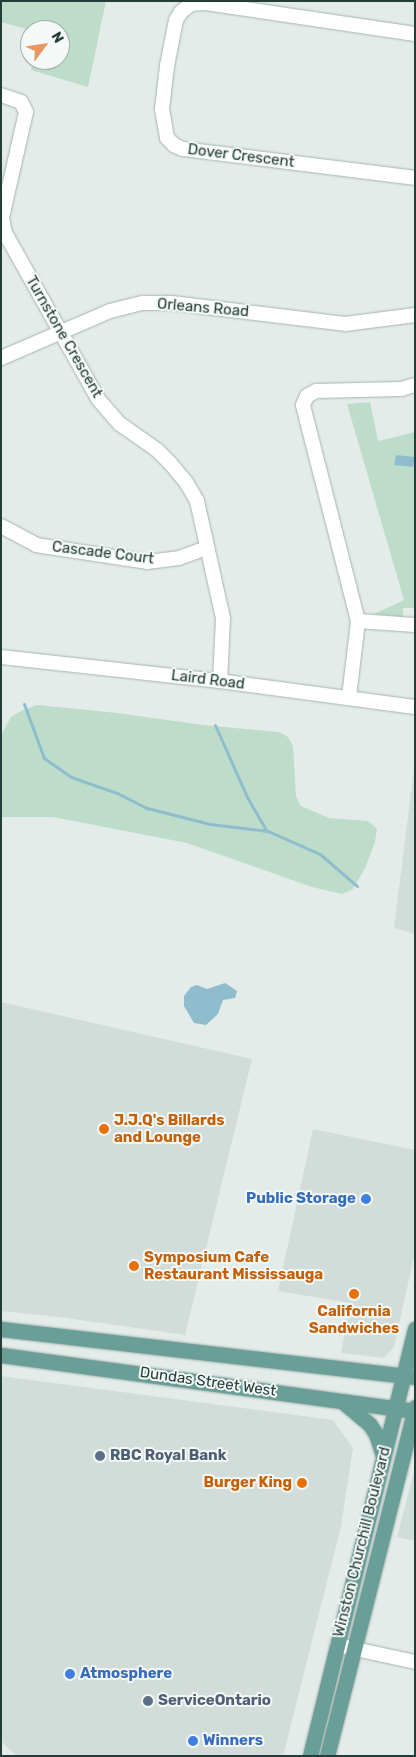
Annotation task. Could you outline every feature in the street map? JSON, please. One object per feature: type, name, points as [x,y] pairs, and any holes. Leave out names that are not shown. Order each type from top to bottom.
[{"type":"main road","name":"Dundas Street West","points":[[1,1329],[409,1376]]},
{"type":"main road","name":"Winston Churchill Boulevard","points":[[310,1756],[383,1457],[396,1408],[409,1376],[415,1329]]},
{"type":"main road","name":"Dundas Street West","points":[[1,1355],[414,1410]]},
{"type":"main road","points":[[342,1401],[370,1426],[376,1434],[383,1457]]},
{"type":"main road","name":"Winston Churchill Boulevard","points":[[326,1756],[414,1410]]},
{"type":"main road","points":[[402,1459],[415,1442]]},
{"type":"street","name":"Dover Crescent","points":[[415,34],[204,3],[191,4],[181,12],[176,20],[167,66],[162,109],[167,138],[174,145],[183,149],[415,178]]},
{"type":"street","name":"Turnstone Crescent","points":[[1,95],[21,102],[26,112],[4,209],[3,227],[8,241],[98,399],[120,424],[157,450],[186,482],[197,501],[223,618],[220,680]]},
{"type":"street","name":"Orleans Road","points":[[1,358],[110,311],[143,303],[182,304],[345,324],[415,315]]},
{"type":"street","points":[[349,697],[358,621],[303,405],[307,396],[316,390],[401,389],[415,385]]},
{"type":"street","name":"Cascade Court","points":[[1,526],[36,545],[147,562],[180,558],[207,548]]},
{"type":"street","points":[[358,621],[415,625]]},
{"type":"street","name":"Laird Road","points":[[1,657],[220,680],[415,707]]},
{"type":"street","points":[[337,1645],[415,1662]]},
{"type":"shaded area","points":[[415,761],[415,934],[394,928]]},
{"type":"shaded area","points":[[1,1002],[252,1059],[185,1335],[59,1317],[1,1311]]},
{"type":"shaded area","points":[[313,1129],[415,1150],[415,1252],[394,1347],[384,1358],[341,1353],[350,1303],[278,1291]]},
{"type":"shaded area","points":[[1,1376],[333,1420],[353,1448],[341,1526],[283,1756],[17,1756],[1,1741]]},
{"type":"shaded area","points":[[415,1468],[415,1541],[397,1537]]},
{"type":"green space","points":[[1,1],[106,1],[88,87],[31,70],[70,70],[70,20],[20,20],[20,27],[1,22]]},
{"type":"green space","points":[[370,402],[378,441],[415,432],[415,608],[403,608],[403,617],[374,614],[404,600],[347,404]]},
{"type":"green space","points":[[37,705],[279,732],[288,737],[293,746],[296,796],[301,806],[329,818],[368,821],[377,829],[375,842],[365,868],[353,889],[342,894],[312,887],[187,843],[53,817],[1,817],[1,735],[11,717]]},
{"type":"water","points":[[396,455],[415,457],[413,467],[394,465]]},
{"type":"water","points":[[225,983],[237,991],[235,998],[223,1000],[218,1014],[206,1025],[194,1023],[184,1006],[184,996],[191,987],[197,985],[207,989]]},
{"type":"waterway","points":[[24,704],[44,758],[71,777],[117,793],[147,808],[210,824],[268,831],[320,854],[357,886]]},
{"type":"waterway","points":[[215,725],[247,797],[267,831]]},
{"type":"place","name":"J.J.Q's Billards and Lounge","points":[[104,1129]]},
{"type":"place","name":"Public Storage","points":[[366,1199]]},
{"type":"place","name":"Symposium Cafe Restaurant Mississauga","points":[[134,1266]]},
{"type":"place","name":"California Sandwiches","points":[[354,1294]]},
{"type":"place","name":"RBC Royal Bank","points":[[100,1456]]},
{"type":"place","name":"Burger King","points":[[302,1483]]},
{"type":"place","name":"Atmosphere","points":[[70,1674]]},
{"type":"place","name":"ServiceOntario","points":[[148,1701]]},
{"type":"place","name":"Winners","points":[[193,1741]]}]
